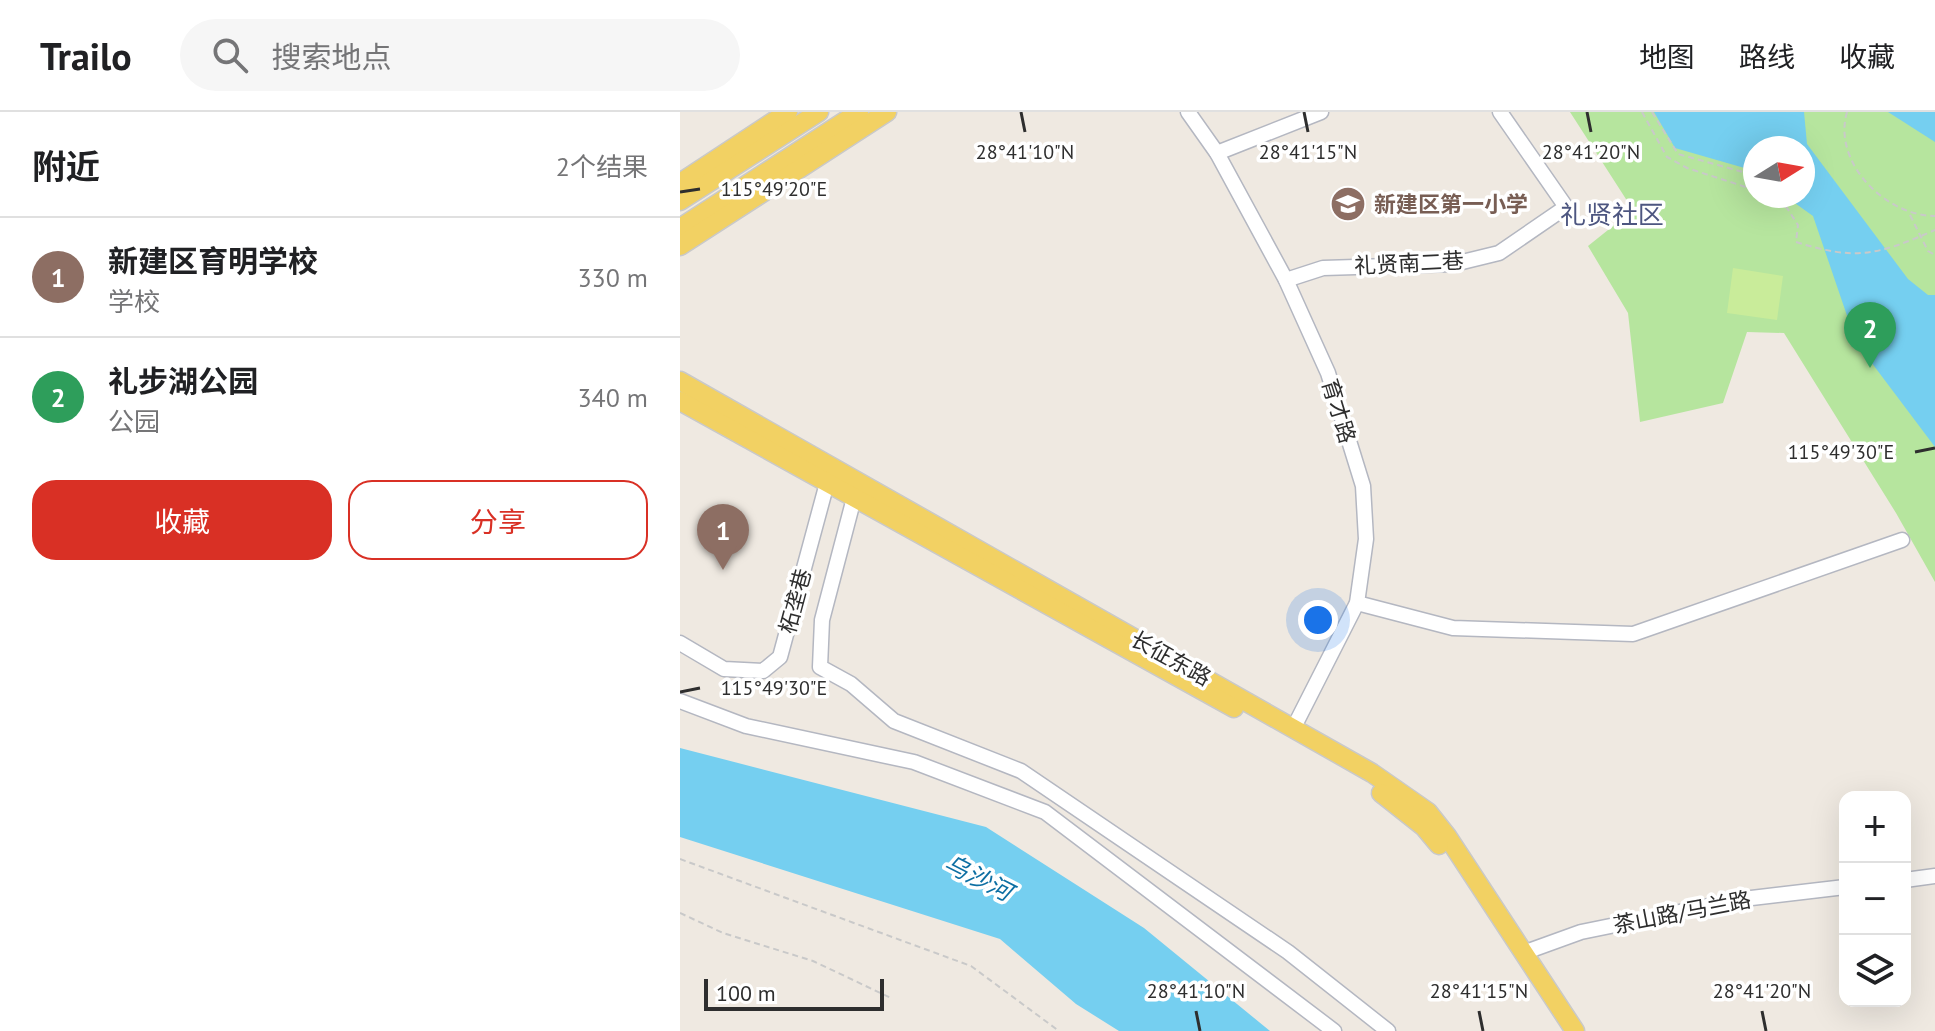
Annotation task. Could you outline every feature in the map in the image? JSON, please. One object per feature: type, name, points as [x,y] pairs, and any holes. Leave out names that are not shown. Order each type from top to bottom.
[{"type":"main road","points":[[680,183],[788,112]]},
{"type":"main road","points":[[680,201],[819,112]]},
{"type":"main road","points":[[680,228],[859,112]]},
{"type":"main road","points":[[680,246],[887,112]]},
{"type":"main road","name":"长征东路","points":[[680,381],[1294,727],[1402,792],[1428,812],[1447,836],[1575,1031]]},
{"type":"main road","name":"长征东路","points":[[680,401],[1322,756],[1393,801],[1424,827],[1438,845],[1559,1031]]},
{"type":"street","name":"育才路","points":[[1188,112],[1217,153],[1286,280],[1328,373],[1363,486],[1366,539],[1357,603],[1294,727]]},
{"type":"street","points":[[1217,153],[1321,112]]},
{"type":"street","name":"礼贤南二巷","points":[[1286,280],[1323,268],[1454,264],[1499,253],[1566,207],[1500,112]]},
{"type":"street","name":"柘垄巷","points":[[680,643],[724,669],[763,671],[780,657],[827,483]]},
{"type":"street","points":[[854,498],[822,620],[820,667],[851,684],[894,721],[1021,771],[1288,952],[1388,1031]]},
{"type":"street","points":[[1357,603],[1453,628],[1633,634],[1902,540]]},
{"type":"street","points":[[680,701],[746,726],[914,762],[1045,812],[1334,1031]]},
{"type":"street","points":[[1911,879],[1935,876]]},
{"type":"street","name":"茶山路/马兰路","points":[[1523,953],[1581,932],[1743,899],[1839,888]]},
{"type":"path","points":[[1642,112],[1667,157],[1716,179],[1743,187]]},
{"type":"path","points":[[1652,112],[1678,154],[1743,172]]},
{"type":"path","points":[[1847,112],[1844,123],[1847,149],[1855,169],[1884,198],[1910,214],[1935,216]]},
{"type":"path","points":[[1716,179],[1722,167]]},
{"type":"path","points":[[1787,208],[1798,225],[1796,242],[1830,253],[1893,248],[1935,230]]},
{"type":"path","points":[[1910,214],[1928,251],[1935,255]]},
{"type":"path","points":[[680,859],[971,966],[1059,1031]]},
{"type":"path","points":[[680,913],[723,933],[813,961],[891,998]]},
{"type":"green space","points":[[1570,112],[1935,112],[1935,582],[1896,513],[1784,333],[1747,332],[1723,403],[1640,422],[1628,313],[1588,246],[1633,210]]},
{"type":"green space","points":[[1733,268],[1783,276],[1777,320],[1727,313]]},
{"type":"water","points":[[1654,112],[1804,112],[1806,136],[1743,136],[1743,168],[1675,148]]},
{"type":"water","points":[[1888,112],[1935,112],[1935,142]]},
{"type":"water","points":[[1815,155],[1908,279],[1928,295],[1935,295],[1935,447],[1856,342],[1813,216],[1802,208],[1815,208]]},
{"type":"water","name":"乌沙河","points":[[680,748],[986,827],[1144,928],[1270,1031],[1119,1031],[1076,1004],[1000,939],[680,837]]},
{"type":"place","name":"新建区第一小学","points":[[1348,204]]},
{"type":"place","name":"礼步湖公园","points":[[1870,368]]},
{"type":"place","name":"新建区育明学校","points":[[723,570]]},
{"type":"district","name":"礼贤社区","points":[[1612,215]]}]
